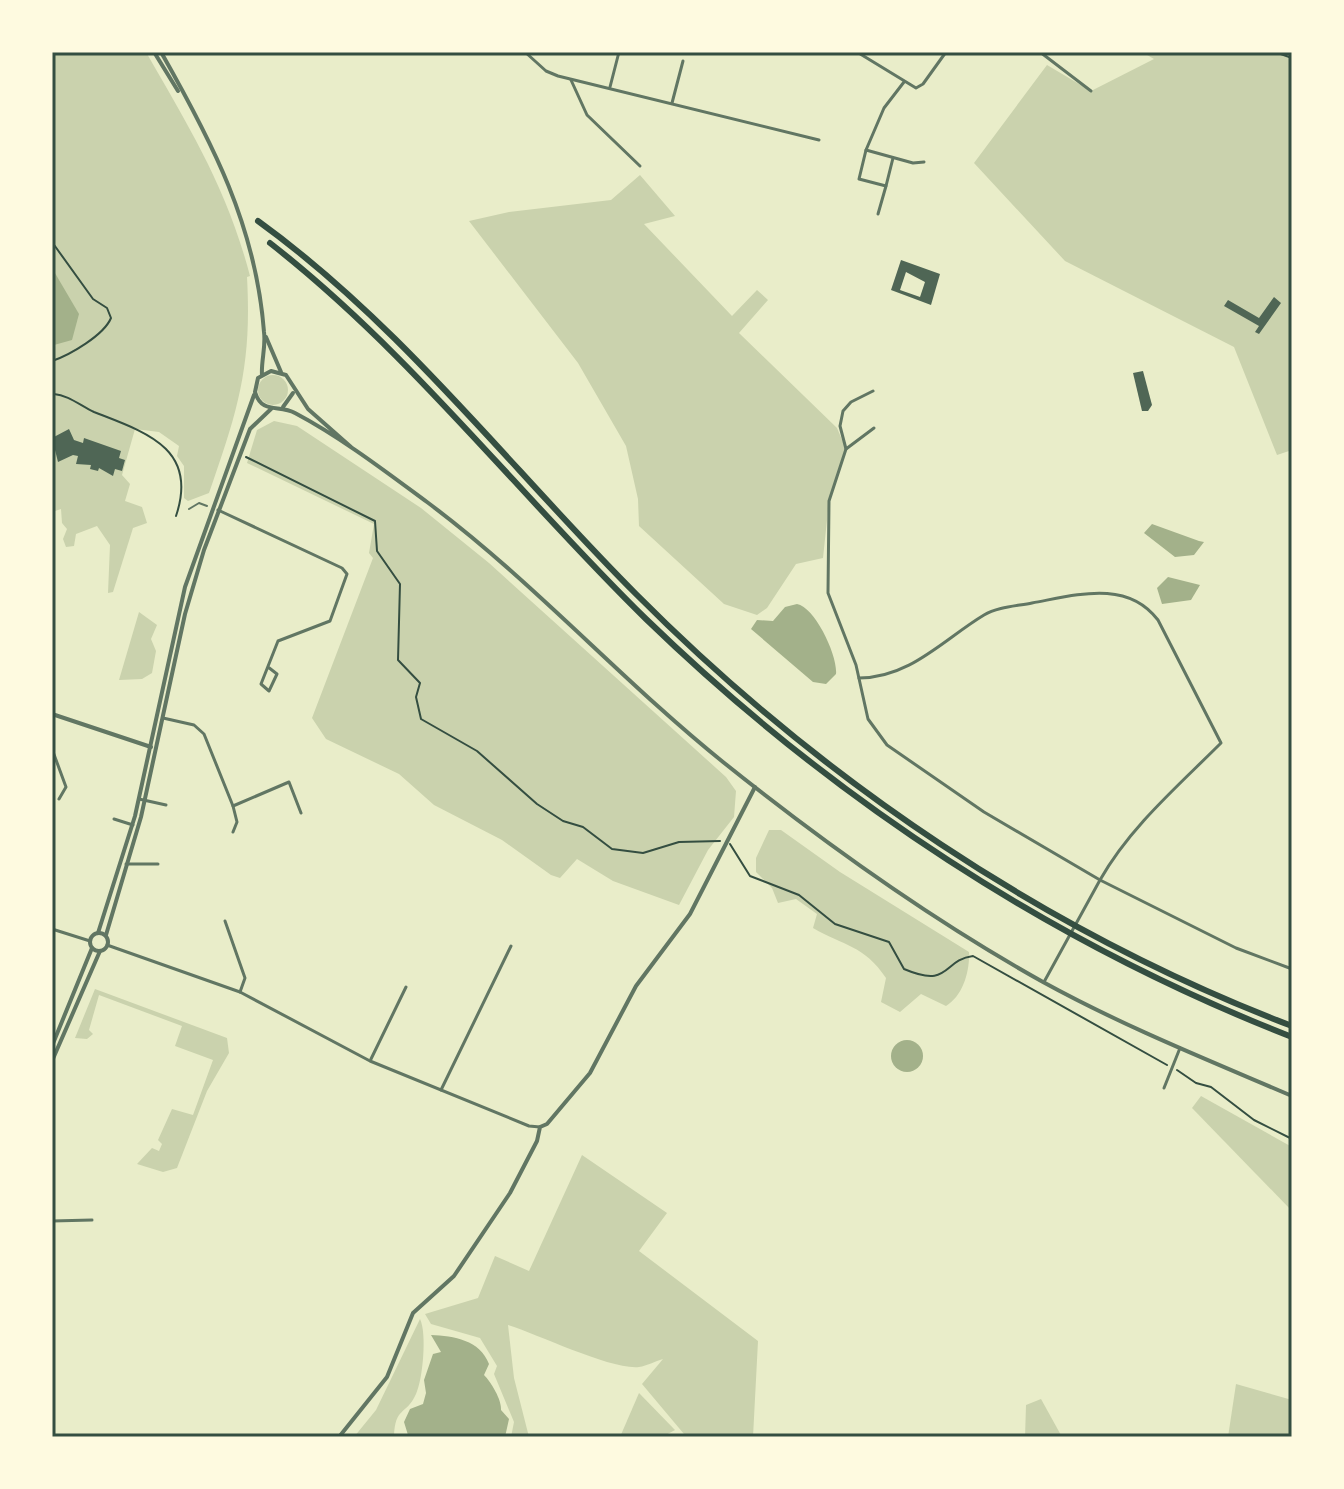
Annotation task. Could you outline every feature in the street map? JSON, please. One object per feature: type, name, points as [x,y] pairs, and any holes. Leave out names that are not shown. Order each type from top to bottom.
[{"type":"highway","points":[[258,221],[336,283],[386,331],[672,630],[824,760],[926,834],[1033,901],[1144,960],[1292,1026]]},
{"type":"highway","points":[[270,243],[381,340],[645,618],[721,689],[820,770],[898,827],[1014,902],[1136,968],[1292,1037]]},
{"type":"street","points":[[154,52],[185,99]]},
{"type":"street","points":[[136,825],[139,799],[163,718],[190,595],[218,510],[250,429],[271,409],[283,407],[293,391],[292,382],[281,372],[265,333],[252,255],[236,199],[161,52]]},
{"type":"street","points":[[525,52],[546,71],[571,80],[819,140]]},
{"type":"street","points":[[610,87],[619,52]]},
{"type":"street","points":[[857,52],[917,88],[946,52]]},
{"type":"street","points":[[1040,52],[1091,91]]},
{"type":"street","points":[[672,103],[683,61]]},
{"type":"street","points":[[571,80],[587,115],[640,166]]},
{"type":"street","points":[[886,186],[859,179],[866,150],[884,108],[904,82]]},
{"type":"street","points":[[866,150],[924,162]]},
{"type":"street","points":[[878,214],[893,157]]},
{"type":"street","points":[[107,945],[106,935],[125,863],[145,801],[185,587],[262,375],[265,333]]},
{"type":"street","points":[[262,375],[281,372]]},
{"type":"street","points":[[293,391],[308,409],[351,447],[481,546],[666,714],[755,787],[915,905],[1044,982],[1180,1048],[1292,1096]]},
{"type":"street","points":[[873,391],[851,402],[843,411],[840,426],[846,449],[829,501],[828,593],[859,678],[868,719],[887,745],[984,812],[1100,880],[1236,948],[1292,969]]},
{"type":"street","points":[[255,392],[259,403],[271,409]]},
{"type":"street","points":[[283,407],[351,447]]},
{"type":"street","points":[[846,449],[874,428]]},
{"type":"street","points":[[218,510],[347,574],[330,621],[324,626],[278,641],[261,684],[269,691],[277,674],[268,667]]},
{"type":"street","points":[[859,678],[924,659],[993,611],[1070,594],[1096,593],[1123,595],[1150,609],[1221,743],[1142,822],[1114,856],[1044,982]]},
{"type":"street","points":[[52,714],[154,747]]},
{"type":"street","points":[[163,718],[194,725],[204,734],[233,806],[237,822],[233,832]]},
{"type":"street","points":[[52,749],[66,787],[59,799]]},
{"type":"street","points":[[233,806],[289,782],[301,813]]},
{"type":"street","points":[[107,945],[240,992],[370,1061],[540,1127],[547,1124],[590,1073],[636,986],[690,914],[755,787]]},
{"type":"street","points":[[139,799],[166,805]]},
{"type":"street","points":[[114,819],[136,825]]},
{"type":"street","points":[[125,863],[158,864]]},
{"type":"street","points":[[90,941],[98,933],[125,863]]},
{"type":"street","points":[[225,921],[245,978],[240,992]]},
{"type":"street","points":[[52,929],[90,941]]},
{"type":"street","points":[[98,933],[106,935]]},
{"type":"street","points":[[52,1046],[92,948],[90,941]]},
{"type":"street","points":[[52,1061],[100,951],[107,945]]},
{"type":"street","points":[[441,1090],[511,946]]},
{"type":"street","points":[[92,948],[100,951]]},
{"type":"street","points":[[370,1061],[406,987]]},
{"type":"street","points":[[1164,1088],[1180,1048]]},
{"type":"street","points":[[339,1437],[387,1377],[413,1313],[454,1276],[510,1193],[537,1141],[540,1127]]},
{"type":"street","points":[[52,1221],[92,1220]]},
{"type":"lane","points":[[189,509],[199,503],[207,506]]},
{"type":"path","points":[[1275,52],[1292,58]]},
{"type":"path","points":[[52,242],[93,299],[107,308],[111,318],[108,325],[74,353],[52,361]]},
{"type":"path","points":[[52,378],[54,394],[134,427],[174,455],[183,478],[183,497],[176,516]]},
{"type":"path","points":[[241,455],[375,521],[377,551],[400,584],[398,660],[420,683],[416,697],[421,719],[477,751],[537,804],[563,821],[583,827],[612,849],[643,853],[679,842],[726,842],[734,847],[750,876],[807,900],[835,924],[889,942],[904,969],[930,976],[940,975],[964,957],[973,956],[1167,1065]]},
{"type":"path","points":[[1176,1070],[1196,1083],[1211,1087],[1254,1120],[1292,1139]]},
{"type":"shaded area","points":[[52,52],[146,52],[219,187],[250,276],[247,277],[247,337],[241,387],[209,493],[188,501],[184,498],[184,466],[177,456],[179,446],[159,432],[135,429],[122,475],[130,484],[125,501],[142,507],[147,523],[133,528],[113,592],[108,593],[110,545],[97,526],[76,534],[74,546],[66,547],[63,539],[67,529],[62,523],[61,509],[52,512]]},
{"type":"shaded area","points":[[1142,52],[1292,52],[1292,450],[1277,455],[1234,347],[1065,261],[974,163],[1047,65],[1091,91],[1154,59]]},
{"type":"shaded area","points":[[640,175],[675,216],[644,224],[732,316],[757,290],[768,300],[739,333],[837,428],[846,449],[829,501],[823,558],[796,564],[767,608],[757,615],[724,604],[639,526],[638,499],[626,446],[578,363],[469,221],[509,212],[611,200]]},
{"type":"shaded area","points":[[52,268],[79,314],[72,340],[54,345]]},
{"type":"shaded area","points":[[273,375],[284,379],[288,390],[284,401],[273,405],[262,401],[258,390],[262,379]]},
{"type":"shaded area","points":[[274,421],[297,426],[421,508],[489,563],[726,777],[736,791],[734,817],[708,850],[679,905],[613,881],[577,859],[560,878],[551,875],[502,840],[434,805],[399,774],[326,739],[312,718],[373,558],[369,553],[374,524],[247,463],[257,430]]},
{"type":"shaded area","points":[[1152,524],[1204,542],[1194,555],[1175,557],[1144,533]]},
{"type":"shaded area","points":[[1168,577],[1200,585],[1191,600],[1162,604],[1157,588]]},
{"type":"shaded area","points":[[797,604],[804,607],[818,623],[833,656],[836,674],[826,684],[813,682],[751,629],[757,620],[773,621],[785,607]]},
{"type":"shaded area","points":[[139,612],[157,625],[151,639],[156,651],[152,673],[142,679],[119,680]]},
{"type":"shaded area","points":[[769,830],[781,830],[840,872],[969,952],[964,982],[952,1002],[946,1006],[921,994],[900,1012],[881,1002],[886,978],[878,967],[853,947],[813,928],[817,914],[796,899],[778,903],[772,888],[756,872],[756,858]]},
{"type":"shaded area","points":[[95,989],[227,1038],[229,1053],[207,1091],[177,1168],[163,1172],[137,1164],[152,1148],[159,1151],[162,1144],[158,1140],[172,1109],[193,1115],[213,1060],[175,1046],[182,1026],[99,995],[89,1030],[93,1034],[87,1039],[75,1038]]},
{"type":"shaded area","points":[[907,1040],[918,1045],[923,1056],[918,1067],[907,1072],[896,1067],[891,1056],[896,1045]]},
{"type":"shaded area","points":[[1201,1096],[1292,1147],[1292,1211],[1192,1108]]},
{"type":"shaded area","points":[[582,1155],[667,1213],[639,1251],[758,1341],[753,1437],[690,1437],[684,1434],[642,1384],[663,1359],[639,1367],[611,1363],[508,1325],[514,1378],[529,1437],[511,1437],[514,1422],[494,1374],[497,1366],[480,1338],[431,1324],[425,1314],[478,1298],[495,1256],[529,1271]]},
{"type":"shaded area","points":[[420,1319],[424,1345],[421,1378],[412,1401],[396,1420],[394,1437],[354,1437],[376,1410]]},
{"type":"shaded area","points":[[431,1335],[465,1341],[485,1356],[489,1364],[484,1375],[496,1391],[501,1410],[509,1419],[505,1437],[408,1435],[404,1422],[410,1409],[423,1404],[426,1393],[424,1380],[433,1354],[441,1352]]},
{"type":"shaded area","points":[[1236,1384],[1292,1400],[1292,1437],[1228,1437]]},
{"type":"shaded area","points":[[639,1393],[675,1430],[662,1437],[620,1437]]},
{"type":"shaded area","points":[[1041,1399],[1062,1437],[1025,1437],[1026,1405]]},
{"type":"building","points":[[901,260],[940,274],[931,305],[891,290]],"holes":[[[906,272],[925,282],[920,297],[900,290]]]},
{"type":"building","points":[[1274,297],[1281,303],[1259,334],[1255,332],[1259,326],[1224,306],[1228,300],[1259,318]]},
{"type":"building","points":[[1143,371],[1152,405],[1148,411],[1142,411],[1133,373]]},
{"type":"building","points":[[69,429],[74,440],[83,443],[84,438],[121,451],[119,458],[125,460],[122,471],[115,469],[113,476],[99,468],[98,471],[90,469],[91,465],[76,464],[78,456],[73,455],[58,462],[52,438]]}]
